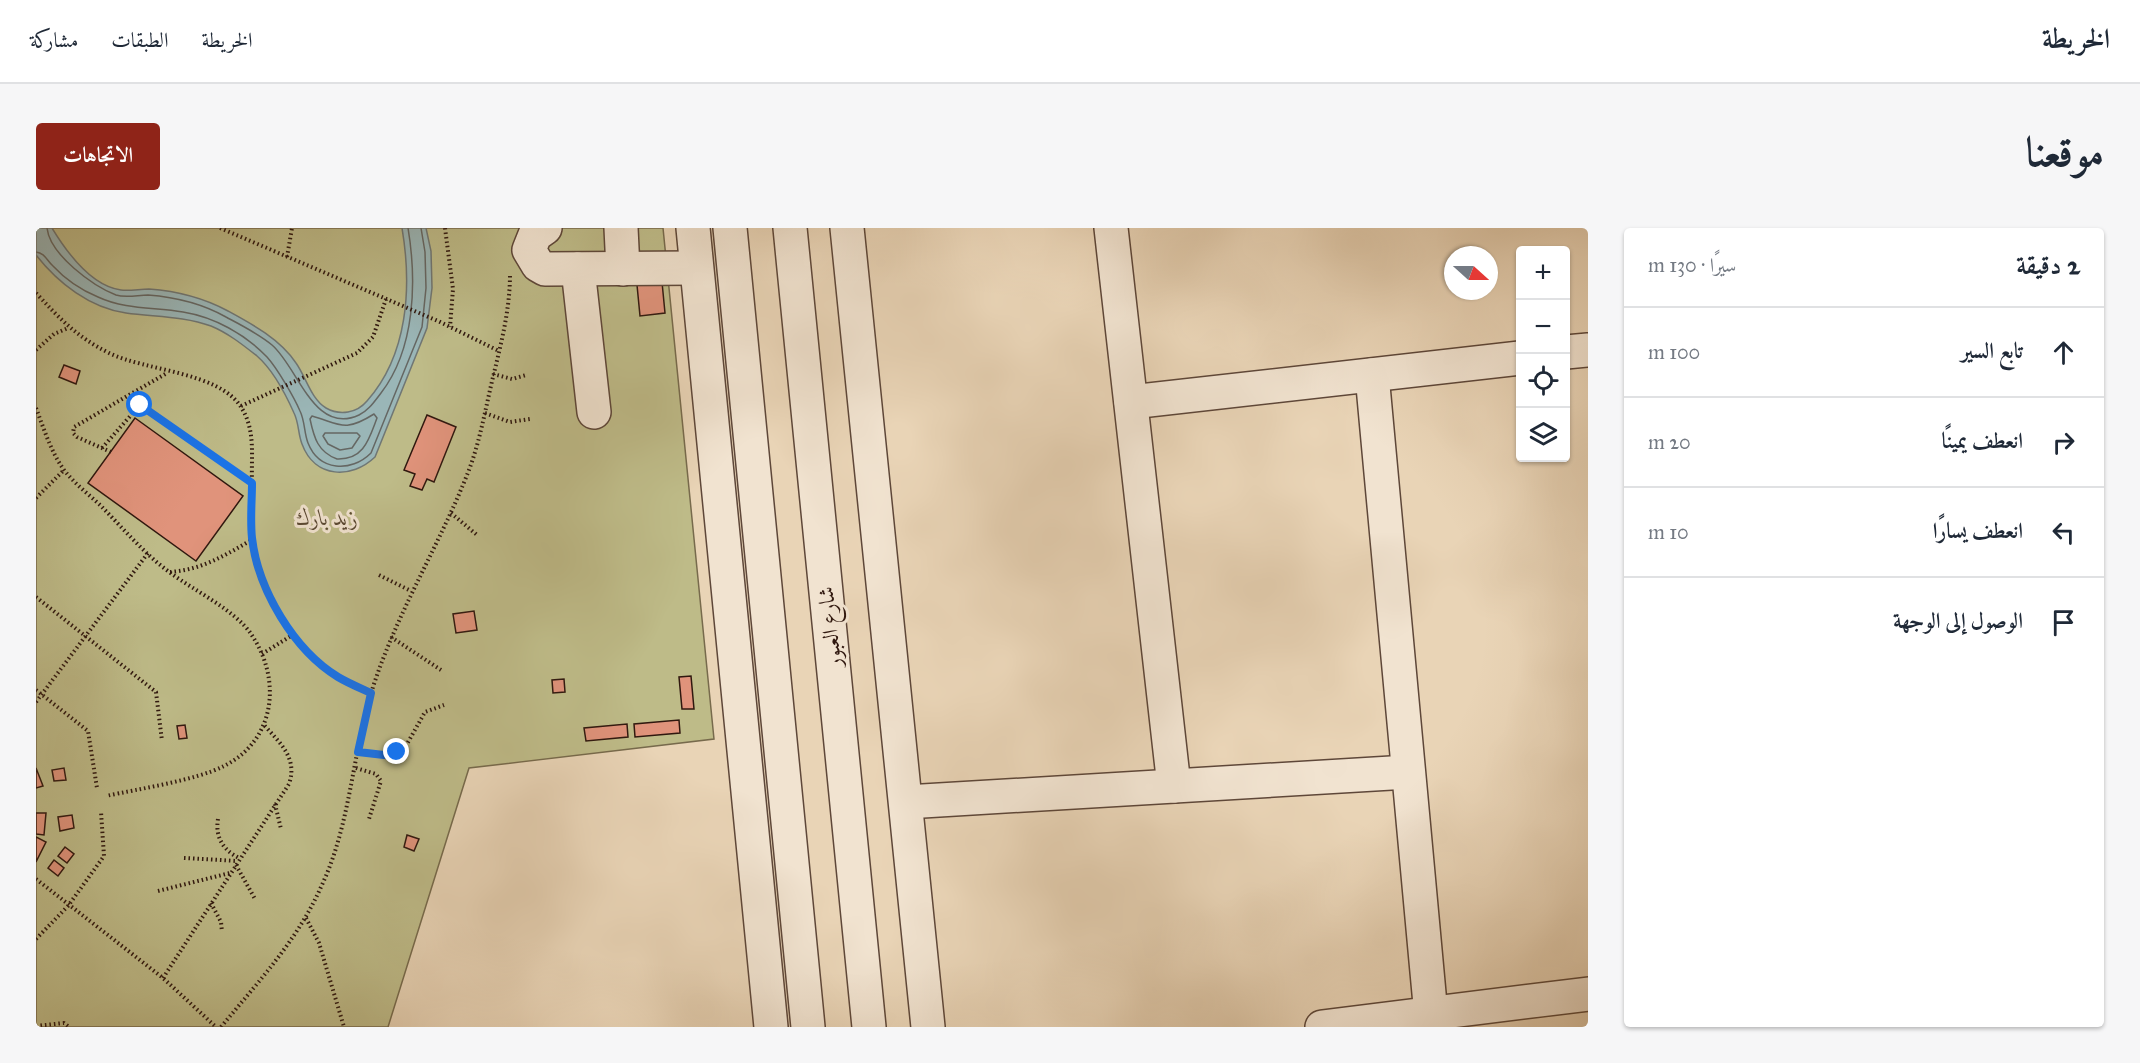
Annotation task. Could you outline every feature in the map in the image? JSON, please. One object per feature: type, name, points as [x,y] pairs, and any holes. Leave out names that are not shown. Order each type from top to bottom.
[{"type":"street","points":[[545,228],[535,236],[529,250],[533,258],[545,268],[695,268]]},
{"type":"street","points":[[621,228],[623,269]]},
{"type":"street","points":[[693,228],[695,268],[771,1027]]},
{"type":"street","points":[[730,228],[808,1027]]},
{"type":"street","name":"شارع العبور","points":[[790,228],[868,1027]]},
{"type":"street","points":[[847,228],[928,1027]]},
{"type":"street","points":[[1111,228],[1174,786]]},
{"type":"street","points":[[578,269],[594,412]]},
{"type":"street","points":[[1570,352],[1588,350]]},
{"type":"street","points":[[1131,402],[1516,359]]},
{"type":"street","points":[[1371,375],[1431,1015]]},
{"type":"street","points":[[906,802],[1408,772]]},
{"type":"street","points":[[1322,1027],[1588,994]]},
{"type":"path","points":[[220,228],[438,321],[500,351]]},
{"type":"path","points":[[286,257],[292,228]]},
{"type":"path","points":[[445,228],[453,289],[450,327]]},
{"type":"path","points":[[221,1027],[286,949],[306,918],[322,886],[342,830],[371,693],[391,636],[451,513],[470,467],[500,351],[510,295],[510,263]]},
{"type":"path","points":[[36,293],[80,338],[112,354],[215,385],[241,406],[251,434],[252,539],[268,589],[294,634],[314,659],[338,677],[371,693]]},
{"type":"path","points":[[241,406],[346,359],[365,346],[378,326],[386,299]]},
{"type":"path","points":[[36,350],[54,334],[68,328]]},
{"type":"path","points":[[111,452],[75,436],[74,427],[167,372]]},
{"type":"path","points":[[494,374],[512,379],[526,375]]},
{"type":"path","points":[[102,448],[140,405],[252,483]]},
{"type":"path","points":[[36,408],[47,438],[64,470],[148,554],[169,572],[240,622],[251,633],[269,674],[271,692],[264,725],[247,750],[223,767],[106,796]]},
{"type":"path","points":[[485,413],[510,422],[530,419]]},
{"type":"path","points":[[36,498],[64,470]]},
{"type":"path","points":[[451,513],[477,535]]},
{"type":"path","points":[[169,572],[185,571],[206,564],[252,539]]},
{"type":"path","points":[[36,702],[84,635],[148,554]]},
{"type":"path","points":[[379,575],[411,591]]},
{"type":"path","points":[[36,597],[156,692],[162,741]]},
{"type":"path","points":[[262,654],[294,634]]},
{"type":"path","points":[[391,636],[441,670]]},
{"type":"path","points":[[36,690],[88,731],[97,788]]},
{"type":"path","points":[[358,752],[384,755],[397,752],[407,744],[425,712],[444,705]]},
{"type":"path","points":[[163,978],[275,803],[290,784],[293,768],[283,746],[264,725]]},
{"type":"path","points":[[356,768],[376,774],[381,781],[369,819]]},
{"type":"path","points":[[275,803],[281,829]]},
{"type":"path","points":[[36,939],[68,906],[104,856],[101,812]]},
{"type":"path","points":[[219,819],[217,827],[221,843],[238,861],[255,899]]},
{"type":"path","points":[[184,858],[211,857],[238,861]]},
{"type":"path","points":[[158,891],[231,873]]},
{"type":"path","points":[[36,879],[163,978],[216,1027]]},
{"type":"path","points":[[211,903],[222,932]]},
{"type":"path","points":[[306,918],[319,943],[344,1027]]},
{"type":"path","points":[[36,1026],[64,1023],[69,1027]]},
{"type":"green space","name":"زيد بارك","points":[[36,228],[663,228],[714,739],[469,768],[388,1027],[36,1027]]},
{"type":"water","points":[[36,228],[52,228],[80,266],[110,287],[121,290],[149,289],[180,293],[219,306],[256,327],[274,339],[289,354],[321,404],[337,412],[348,412],[363,405],[381,383],[399,342],[404,319],[407,273],[402,228],[426,228],[431,251],[432,288],[427,328],[375,457],[356,469],[345,472],[335,472],[316,464],[308,456],[302,444],[296,417],[283,390],[257,356],[211,326],[180,319],[126,313],[88,300],[54,275],[36,255]]},
{"type":"building","points":[[662,282],[665,313],[640,316],[637,285]]},
{"type":"building","points":[[64,365],[80,371],[76,384],[59,377]]},
{"type":"building","points":[[427,415],[456,427],[434,482],[427,479],[422,490],[410,486],[415,474],[404,470]]},
{"type":"building","points":[[135,418],[243,496],[196,561],[88,483]]},
{"type":"building","points":[[474,611],[477,630],[456,633],[453,614]]},
{"type":"building","points":[[691,676],[694,709],[682,709],[679,677]]},
{"type":"building","points":[[564,679],[565,692],[553,693],[552,680]]},
{"type":"building","points":[[679,720],[680,733],[635,737],[634,724]]},
{"type":"building","points":[[627,724],[628,737],[586,741],[584,728]]},
{"type":"building","points":[[185,725],[187,738],[179,739],[177,726]]},
{"type":"building","points":[[36,768],[43,786],[36,788]]},
{"type":"building","points":[[64,768],[66,780],[54,781],[52,770]]},
{"type":"building","points":[[36,813],[46,813],[44,835],[36,834]]},
{"type":"building","points":[[72,815],[74,828],[60,831],[58,817]]},
{"type":"building","points":[[407,835],[419,839],[414,851],[404,847]]},
{"type":"building","points":[[36,837],[46,842],[36,862]]},
{"type":"building","points":[[65,847],[74,854],[67,863],[58,856]]},
{"type":"building","points":[[54,860],[64,868],[58,876],[48,868]]},
{"type":"route","points":[[140,405],[252,483],[252,539],[268,589],[280,613],[314,659],[338,677],[371,693],[358,752],[384,755],[397,752]]}]
